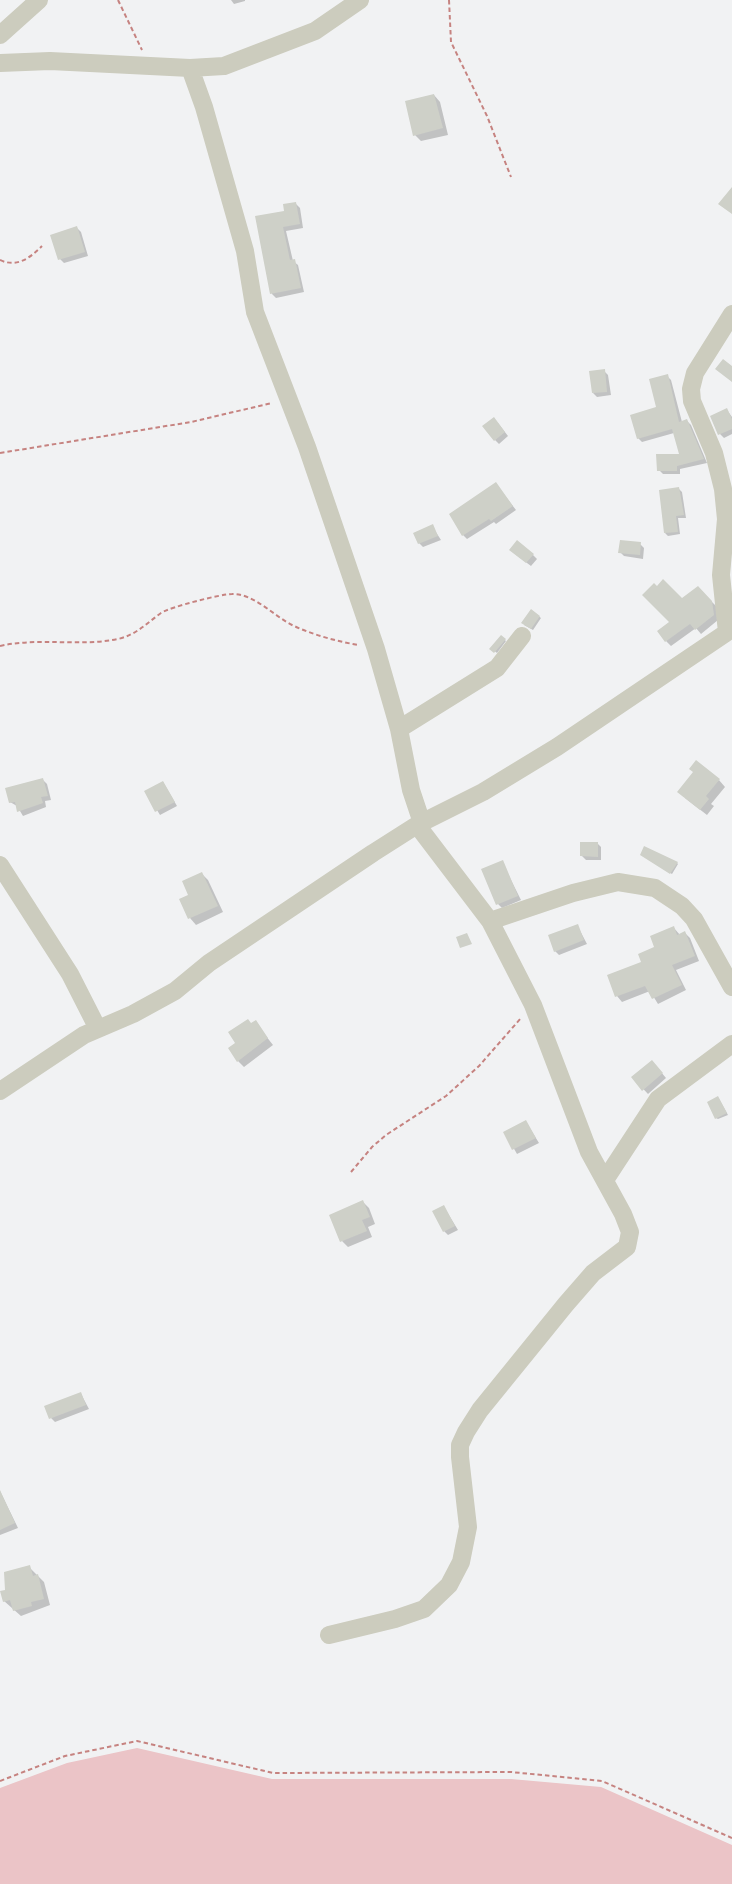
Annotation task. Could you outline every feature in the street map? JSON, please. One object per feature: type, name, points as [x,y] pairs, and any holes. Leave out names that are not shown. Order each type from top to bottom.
[{"type":"street","points":[[0,35],[39,0]]},
{"type":"street","points":[[0,63],[50,61],[190,68],[224,66],[315,31],[360,0]]},
{"type":"street","points":[[190,68],[204,107],[245,251],[255,312],[268,354],[289,399],[376,650],[399,729],[420,824],[490,921],[533,1005],[589,1152],[623,1214],[630,1232],[627,1247],[593,1273],[566,1304],[480,1410],[460,1444],[468,1527],[461,1562],[449,1585],[424,1609],[395,1619],[329,1635]]},
{"type":"street","points":[[0,1091],[98,1029],[175,990],[208,963],[420,824],[483,792],[557,747],[730,630],[721,575],[726,519],[723,489],[714,453],[692,401],[691,388],[695,373],[732,314]]},
{"type":"street","points":[[399,729],[497,668],[522,636]]},
{"type":"street","points":[[0,865],[70,974],[98,1029]]},
{"type":"street","points":[[490,921],[573,893],[618,882],[655,888],[682,906],[694,919],[732,987]]},
{"type":"street","points":[[604,1180],[658,1100],[730,1050]]},
{"type":"path","points":[[118,0],[149,66]]},
{"type":"path","points":[[448,0],[451,42],[487,116],[511,177]]},
{"type":"path","points":[[0,260],[17,263],[30,258],[42,246]]},
{"type":"path","points":[[0,453],[191,422],[289,399]]},
{"type":"path","points":[[0,646],[21,641],[97,643],[122,638],[142,629],[163,612],[181,605],[231,594],[243,596],[292,625],[335,640],[376,650]]},
{"type":"path","points":[[351,1172],[372,1147],[446,1096],[463,1081],[533,1005]]},
{"type":"path","points":[[0,1781],[65,1756],[136,1741],[273,1773],[512,1772],[602,1781],[732,1838]]},
{"type":"shaded area","points":[[137,1748],[272,1779],[511,1779],[601,1787],[732,1845],[732,1884],[0,1884],[0,1788],[67,1763]]},
{"type":"building","points":[[434,94],[443,128],[413,136],[405,101]]},
{"type":"building","points":[[732,187],[732,214],[718,204]]},
{"type":"building","points":[[296,202],[300,224],[283,227],[290,260],[295,259],[301,288],[270,294],[255,216],[284,211],[283,204]]},
{"type":"building","points":[[77,226],[85,252],[58,260],[50,235]]},
{"type":"building","points":[[723,359],[732,366],[732,382],[715,369]]},
{"type":"building","points":[[605,369],[607,392],[592,393],[589,371]]},
{"type":"building","points":[[668,374],[679,422],[687,419],[704,459],[677,466],[677,471],[657,471],[656,454],[679,454],[672,429],[637,439],[630,415],[656,407],[649,379]]},
{"type":"building","points":[[727,408],[732,419],[732,429],[718,435],[710,416]]},
{"type":"building","points":[[494,417],[505,432],[494,441],[482,426]]},
{"type":"building","points":[[496,482],[513,506],[462,536],[449,514]]},
{"type":"building","points":[[679,487],[684,515],[676,516],[678,532],[664,533],[659,490]]},
{"type":"building","points":[[433,524],[438,536],[418,544],[413,533]]},
{"type":"building","points":[[517,540],[534,554],[526,563],[509,550]]},
{"type":"building","points":[[620,540],[641,542],[640,555],[618,553]]},
{"type":"building","points":[[663,579],[682,598],[698,586],[712,601],[714,615],[695,630],[690,624],[665,642],[657,631],[669,622],[642,595],[654,583],[657,586]]},
{"type":"building","points":[[531,609],[540,616],[531,629],[521,623]]},
{"type":"building","points":[[501,635],[506,639],[494,653],[489,649]]},
{"type":"building","points":[[696,760],[720,779],[706,796],[709,799],[700,810],[677,792],[693,772],[689,769]]},
{"type":"building","points":[[43,778],[48,796],[41,797],[43,803],[17,812],[15,802],[9,803],[5,788]]},
{"type":"building","points":[[163,781],[175,802],[155,812],[144,791]]},
{"type":"building","points":[[580,842],[598,842],[598,857],[580,856]]},
{"type":"building","points":[[644,846],[678,862],[670,874],[640,855]]},
{"type":"building","points":[[503,860],[518,896],[496,905],[481,869]]},
{"type":"building","points":[[202,872],[218,906],[188,919],[179,899],[188,895],[182,881]]},
{"type":"building","points":[[578,924],[584,940],[554,952],[548,935]]},
{"type":"building","points":[[674,926],[677,935],[685,931],[695,956],[672,965],[682,985],[652,999],[645,986],[615,997],[607,975],[641,962],[638,954],[654,947],[650,936]]},
{"type":"building","points":[[467,933],[472,944],[460,948],[456,937]]},
{"type":"building","points":[[248,1019],[251,1023],[256,1020],[268,1038],[237,1062],[228,1048],[235,1043],[228,1032]]},
{"type":"building","points":[[652,1060],[663,1073],[642,1091],[631,1077]]},
{"type":"building","points":[[718,1096],[727,1113],[715,1119],[707,1102]]},
{"type":"building","points":[[526,1120],[536,1138],[512,1150],[503,1132]]},
{"type":"building","points":[[363,1200],[370,1217],[362,1220],[367,1231],[340,1242],[329,1215]]},
{"type":"building","points":[[444,1205],[455,1226],[443,1232],[432,1211]]},
{"type":"building","points":[[81,1392],[86,1405],[49,1419],[44,1406]]},
{"type":"building","points":[[0,1490],[15,1523],[0,1530]]},
{"type":"building","points":[[30,1565],[33,1576],[38,1574],[44,1599],[31,1602],[32,1606],[13,1611],[10,1600],[3,1602],[0,1591],[5,1590],[4,1572]]}]
